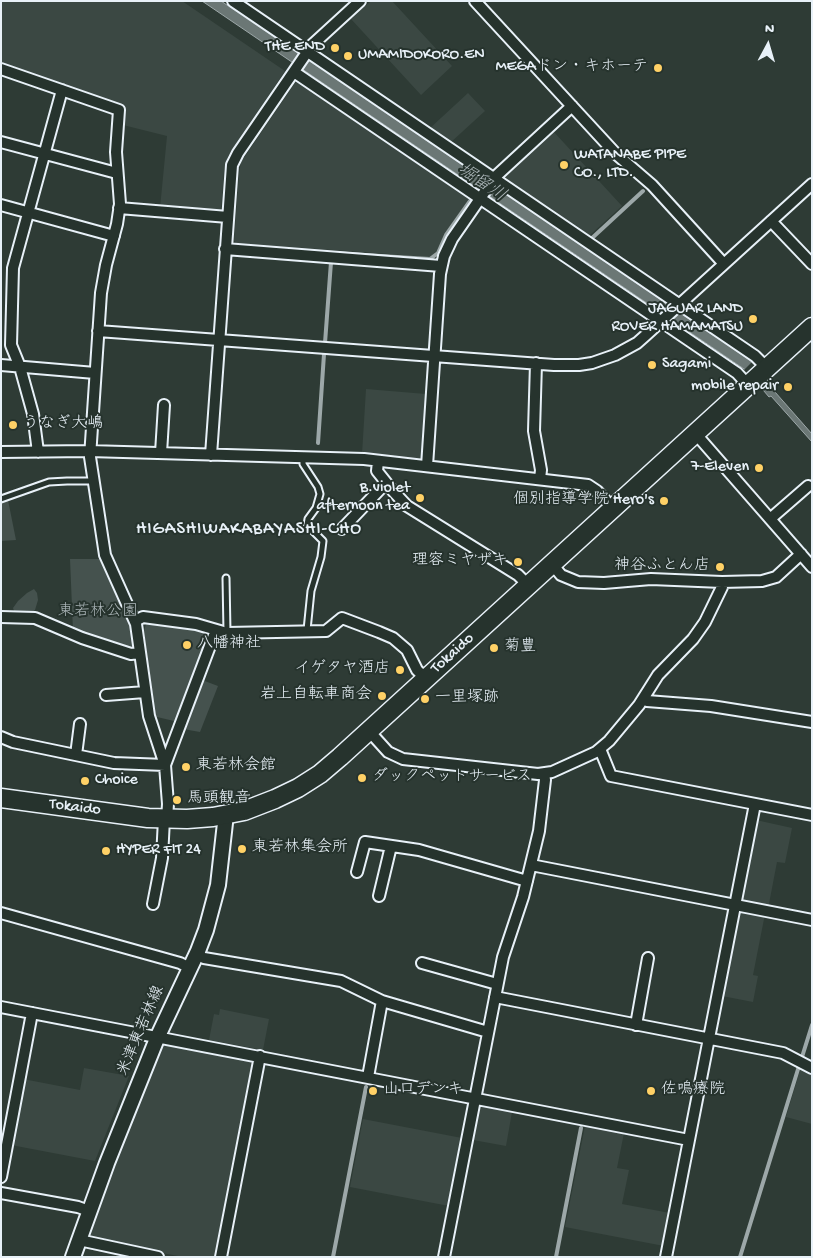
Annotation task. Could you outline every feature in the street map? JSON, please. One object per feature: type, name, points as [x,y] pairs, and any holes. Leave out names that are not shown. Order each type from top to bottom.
[{"type":"highway","name":"Tokaido","points":[[1,798],[165,819],[200,819],[224,815],[263,804],[298,788],[330,766],[812,327]]},
{"type":"main road","name":"米津東若林線","points":[[73,1257],[89,1211],[158,1036],[190,968],[210,919],[216,896],[225,823],[224,815]]},
{"type":"street","points":[[233,1],[492,180],[755,356],[758,376],[737,372],[295,70]]},
{"type":"street","points":[[211,455],[231,172],[235,159],[312,45],[360,1]]},
{"type":"street","points":[[475,1],[616,154],[652,185],[724,264]]},
{"type":"street","points":[[1,68],[119,110],[116,152],[119,208],[102,284],[89,451],[105,555],[135,621],[149,716],[165,765],[168,804],[162,858],[153,904]]},
{"type":"street","points":[[38,452],[33,414],[20,367],[11,345],[13,268],[62,90]]},
{"type":"street","points":[[427,466],[441,266],[444,256],[452,239],[492,180],[572,106]]},
{"type":"street","points":[[1,142],[117,172]]},
{"type":"street","points":[[98,331],[536,363],[573,365],[604,359],[621,352],[637,342],[812,184]]},
{"type":"street","points":[[1,205],[114,236]]},
{"type":"street","points":[[119,208],[228,216]]},
{"type":"street","points":[[772,221],[812,264]]},
{"type":"street","points":[[225,249],[441,266]]},
{"type":"street","points":[[536,363],[534,431],[541,470],[540,479]]},
{"type":"street","points":[[1,365],[95,373]]},
{"type":"street","points":[[161,453],[164,405]]},
{"type":"street","points":[[552,564],[561,575],[578,582],[604,583],[651,579],[722,582],[772,579],[807,558],[770,519],[695,433]]},
{"type":"street","points":[[1,452],[89,451],[378,461],[588,485],[593,487],[613,509]]},
{"type":"street","points":[[378,461],[377,471],[400,499],[416,512],[518,575],[528,585]]},
{"type":"street","points":[[342,529],[386,483]]},
{"type":"street","points":[[770,519],[808,486]]},
{"type":"street","points":[[368,731],[388,752],[403,760],[544,774],[552,772],[600,749],[609,741],[643,699],[654,680],[693,639],[705,622],[722,587],[722,582]]},
{"type":"street","points":[[1,617],[34,618],[82,638],[131,654],[140,653]]},
{"type":"street","points":[[135,621],[143,617],[196,624],[227,633],[326,631],[342,618],[393,638],[407,650],[416,670],[426,679]]},
{"type":"street","points":[[165,765],[216,630]]},
{"type":"street","points":[[106,695],[146,692]]},
{"type":"street","points":[[643,699],[646,701],[711,706],[812,722]]},
{"type":"street","points":[[76,755],[80,724]]},
{"type":"street","points":[[1,737],[13,742],[120,764],[165,765]]},
{"type":"street","points":[[600,749],[611,776],[812,815]]},
{"type":"street","points":[[444,1257],[503,957],[527,881],[540,825],[544,774]]},
{"type":"street","points":[[666,1257],[755,804]]},
{"type":"street","points":[[358,872],[365,842],[419,850],[527,881]]},
{"type":"street","points":[[379,896],[392,846]]},
{"type":"street","points":[[531,865],[812,920]]},
{"type":"street","points":[[1,913],[180,963],[190,968]]},
{"type":"street","points":[[196,954],[204,958],[340,981],[382,1002],[488,1032]]},
{"type":"street","points":[[636,1024],[648,958]]},
{"type":"street","points":[[422,963],[497,984]]},
{"type":"street","points":[[495,997],[783,1053],[812,1068]]},
{"type":"street","points":[[368,1077],[382,1002]]},
{"type":"street","points":[[1,1007],[689,1140]]},
{"type":"street","points":[[1,1177],[32,1013]]},
{"type":"street","points":[[221,1257],[260,1056]]},
{"type":"street","points":[[1,1193],[78,1207],[89,1211]]},
{"type":"street","points":[[79,1240],[158,1257]]},
{"type":"lane","points":[[303,457],[302,464],[318,487],[320,494],[316,508],[308,519],[307,525],[323,541],[321,557],[311,591],[307,630]]},
{"type":"lane","points":[[1,499],[49,482],[93,481]]},
{"type":"lane","points":[[226,578],[227,633]]},
{"type":"shaded area","points":[[1,1],[182,1],[285,71],[228,156],[224,171],[221,210],[218,212],[160,208],[167,136],[123,125],[124,107],[1,64]]},
{"type":"shaded area","points":[[371,1],[392,1],[452,66],[421,95],[351,19]]},
{"type":"shaded area","points":[[297,80],[470,197],[445,234],[436,252],[430,257],[236,243],[234,240],[241,162]]},
{"type":"shaded area","points":[[468,93],[485,111],[450,143],[429,129]]},
{"type":"shaded area","points":[[553,131],[622,206],[588,237],[504,180],[503,176]]},
{"type":"shaded area","points":[[366,389],[426,394],[422,458],[419,460],[362,454]]},
{"type":"shaded area","points":[[756,820],[792,828],[785,863],[777,862],[768,909],[740,903]]},
{"type":"shaded area","points":[[739,909],[765,914],[753,975],[758,976],[753,1002],[722,996]]},
{"type":"shaded area","points":[[220,1009],[269,1019],[263,1050],[209,1040],[214,1014],[219,1015]]},
{"type":"shaded area","points":[[163,1044],[253,1062],[255,1065],[217,1257],[183,1257],[91,1239],[89,1236],[114,1166]]},
{"type":"shaded area","points":[[801,1067],[812,1073],[812,1124],[786,1117]]},
{"type":"shaded area","points":[[84,1068],[129,1076],[95,1161],[11,1145],[23,1079],[80,1090]]},
{"type":"shaded area","points":[[483,1106],[512,1112],[506,1146],[473,1140],[479,1109]]},
{"type":"shaded area","points":[[363,1119],[462,1138],[449,1206],[350,1187]]},
{"type":"shaded area","points":[[585,1126],[624,1133],[617,1168],[629,1170],[622,1204],[670,1213],[664,1246],[565,1227]]},
{"type":"green space","points":[[8,500],[16,540],[1,541],[1,503]]},
{"type":"green space","name":"東若林公園","points":[[70,559],[102,559],[132,625],[135,650],[133,652],[73,631]]},
{"type":"green space","points":[[34,589],[38,600],[35,610],[33,612],[14,611],[13,608],[18,601]]},
{"type":"green space","points":[[146,624],[195,630],[202,632],[207,637],[177,718],[174,721],[157,717],[155,714],[144,631]]},
{"type":"green space","points":[[202,680],[218,686],[200,732],[183,729]]},
{"type":"water","name":"堀留川","points":[[202,1],[221,1],[754,363],[777,390],[775,392],[812,434],[812,442],[747,371]]},
{"type":"pier","points":[[753,361],[772,382],[762,391],[744,370]]},
{"type":"waterway","points":[[591,239],[643,191]]},
{"type":"waterway","points":[[332,253],[430,259],[438,253],[446,235],[470,201]]},
{"type":"waterway","points":[[325,343],[331,262]]},
{"type":"waterway","points":[[318,443],[324,354]]},
{"type":"waterway","points":[[802,1057],[812,1025]]},
{"type":"waterway","points":[[740,1257],[799,1066]]},
{"type":"waterway","points":[[333,1257],[366,1087]]},
{"type":"waterway","points":[[556,1257],[581,1128]]},
{"type":"place","name":"THE END","points":[[335,48]]},
{"type":"place","name":"UMAMIDOKORO.EN","points":[[348,56]]},
{"type":"place","name":"MEGAドン・キホーテ","points":[[658,68]]},
{"type":"place","name":"WATANABE PIPE CO., LTD.","points":[[564,165]]},
{"type":"place","name":"JAGUAR LAND ROVER HAMAMATSU","points":[[753,319]]},
{"type":"place","name":"Sagami","points":[[652,365]]},
{"type":"place","name":"mobile repair","points":[[788,387]]},
{"type":"place","name":"うなぎ大嶋","points":[[13,425]]},
{"type":"place","name":"7-Eleven","points":[[759,468]]},
{"type":"place","name":"B.violet afternoon tea","points":[[420,498]]},
{"type":"place","name":"個別指導学院 Hero's","points":[[664,501]]},
{"type":"place","name":"理容ミヤザキ","points":[[518,562]]},
{"type":"place","name":"神谷ふとん店","points":[[720,567]]},
{"type":"place","name":"八幡神社","points":[[187,645]]},
{"type":"place","name":"菊豊","points":[[494,648]]},
{"type":"place","name":"イゲタヤ酒店","points":[[400,670]]},
{"type":"place","name":"岩上自転車商会","points":[[382,696]]},
{"type":"place","name":"一里塚跡","points":[[425,699]]},
{"type":"place","name":"東若林会館","points":[[186,767]]},
{"type":"place","name":"ダックペットサービス","points":[[362,778]]},
{"type":"place","name":"Choice","points":[[85,781]]},
{"type":"place","name":"馬頭観音","points":[[177,800]]},
{"type":"place","name":"東若林集会所","points":[[242,849]]},
{"type":"place","name":"HYPER FIT 24","points":[[106,851]]},
{"type":"place","name":"山口デンキ","points":[[373,1091]]},
{"type":"place","name":"佐鳴療院","points":[[651,1091]]},
{"type":"district","name":"HIGASHIWAKABAYASHI-CHO","points":[[249,530]]}]
